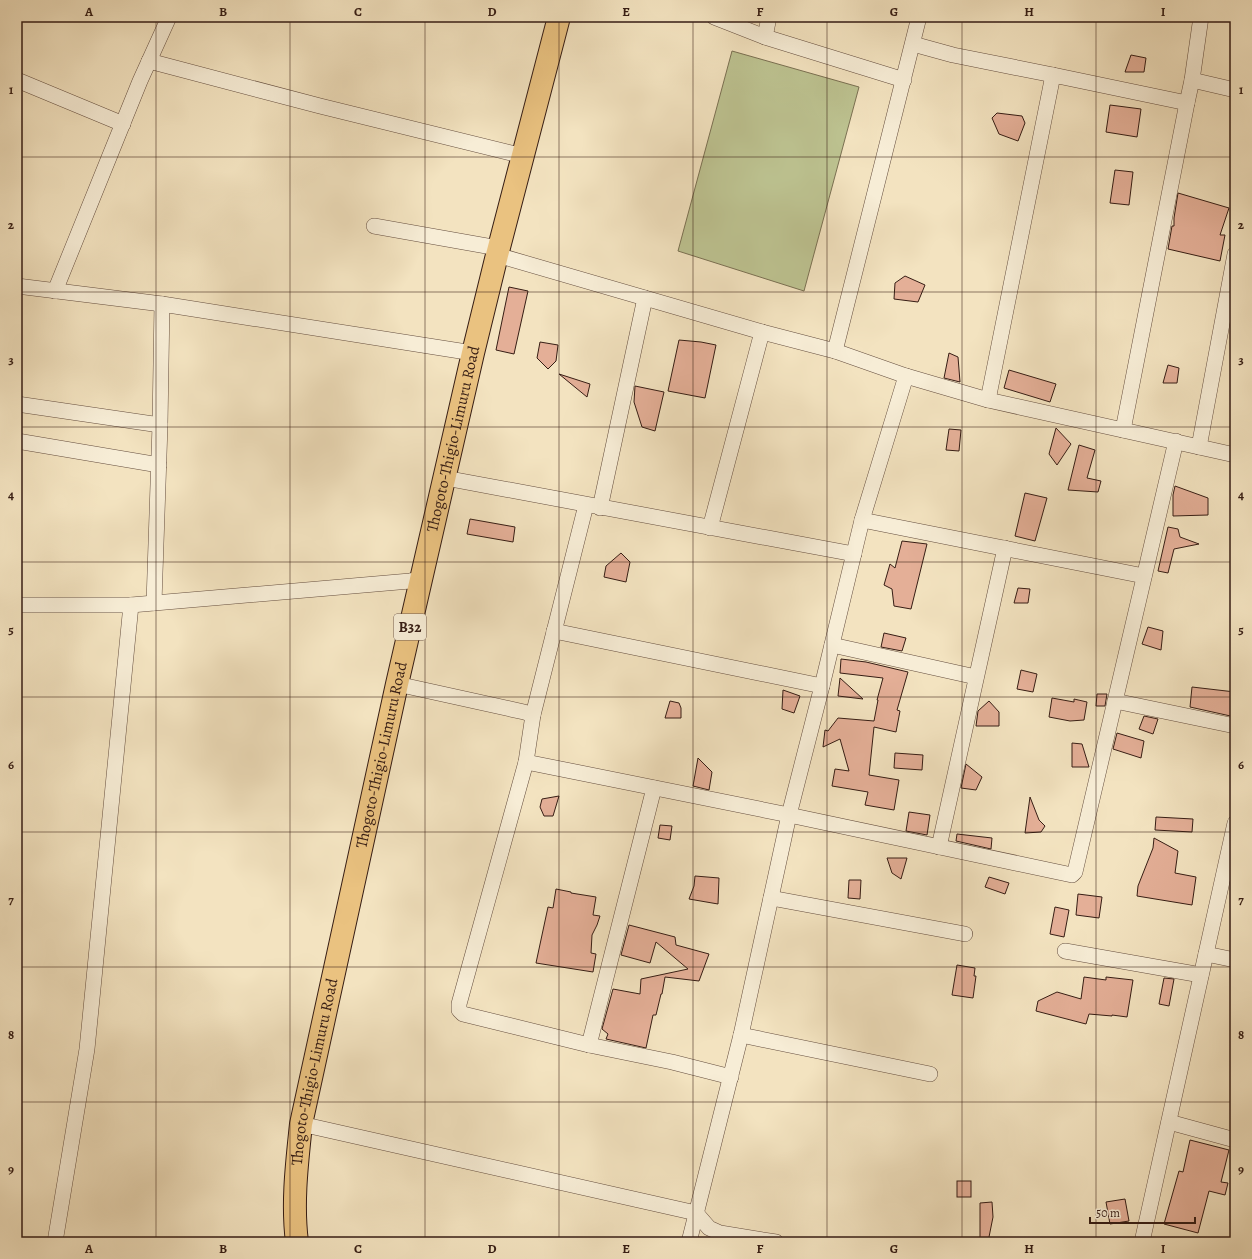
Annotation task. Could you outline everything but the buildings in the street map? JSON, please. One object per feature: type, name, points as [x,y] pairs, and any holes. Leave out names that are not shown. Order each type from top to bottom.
[{"type":"highway","name":"Thogoto-Thigio-Limuru Road","points":[[297,1242],[295,1222],[296,1175],[301,1124],[397,684],[473,353],[522,156],[559,17]]},
{"type":"street","points":[[56,291],[123,124],[169,17]]},
{"type":"street","points":[[714,17],[765,37],[904,80]]},
{"type":"street","points":[[765,37],[769,17]]},
{"type":"street","points":[[835,351],[919,17]]},
{"type":"street","points":[[1123,430],[1186,103],[1192,80],[1201,17]]},
{"type":"street","points":[[913,44],[953,55],[1186,103]]},
{"type":"street","points":[[149,61],[328,108],[522,156]]},
{"type":"street","points":[[988,400],[1053,75]]},
{"type":"street","points":[[17,80],[123,124]]},
{"type":"street","points":[[1192,80],[1235,90]]},
{"type":"street","points":[[374,226],[498,251],[645,298],[762,332],[835,351],[906,376],[988,400],[1235,455]]},
{"type":"street","points":[[1199,447],[1235,254]]},
{"type":"street","points":[[17,286],[162,304],[473,353]]},
{"type":"street","points":[[645,298],[593,506],[554,631],[532,715],[526,762],[459,1004],[459,1010],[463,1014],[589,1045],[672,1062],[731,1077]]},
{"type":"street","points":[[154,603],[159,465],[162,304]]},
{"type":"street","points":[[710,528],[762,332]]},
{"type":"street","points":[[689,1242],[731,1077],[789,815],[862,520],[906,376]]},
{"type":"street","points":[[17,404],[160,425]]},
{"type":"street","points":[[17,441],[159,465]]},
{"type":"street","points":[[526,762],[892,836],[1072,875],[1075,872],[1176,441]]},
{"type":"street","points":[[445,478],[854,554]]},
{"type":"street","points":[[862,520],[1144,576]]},
{"type":"street","points":[[939,847],[1005,548]]},
{"type":"street","points":[[17,605],[131,605],[410,581],[422,578]]},
{"type":"street","points":[[55,1242],[87,1049],[131,605]]},
{"type":"street","points":[[554,631],[822,686]]},
{"type":"street","points":[[832,646],[976,677]]},
{"type":"street","points":[[397,684],[532,715]]},
{"type":"street","points":[[1115,701],[1235,726]]},
{"type":"street","points":[[589,1045],[654,788]]},
{"type":"street","points":[[1142,1242],[1201,975],[1232,849],[1235,823]]},
{"type":"street","points":[[771,898],[965,934]]},
{"type":"street","points":[[1065,951],[1201,975]]},
{"type":"street","points":[[1206,954],[1235,960]]},
{"type":"street","points":[[741,1035],[930,1074]]},
{"type":"street","points":[[1169,1122],[1235,1140]]},
{"type":"street","points":[[301,1124],[696,1213],[709,1228],[720,1233],[776,1242]]},
{"type":"green space","points":[[732,51],[859,87],[804,291],[678,251]]}]
